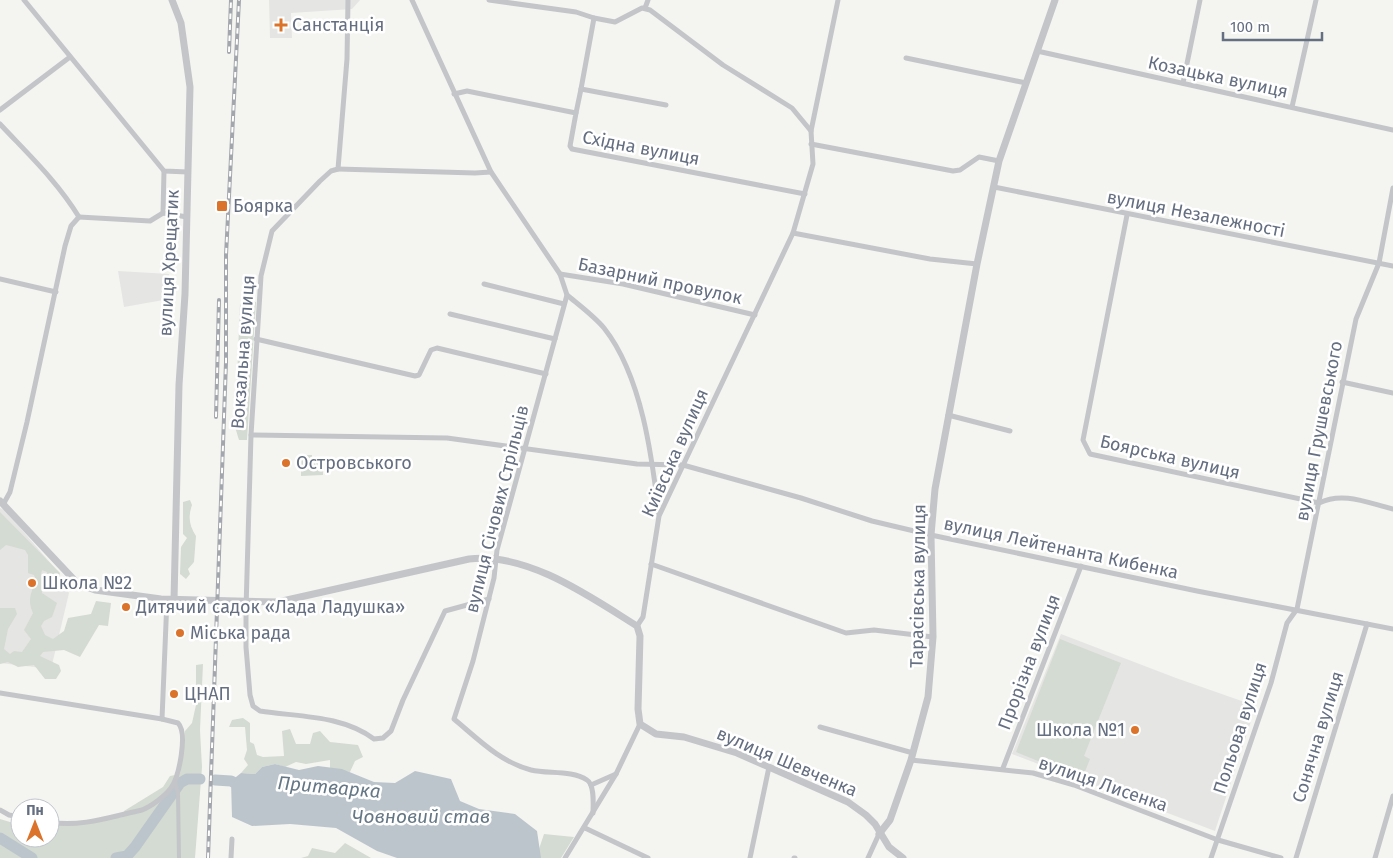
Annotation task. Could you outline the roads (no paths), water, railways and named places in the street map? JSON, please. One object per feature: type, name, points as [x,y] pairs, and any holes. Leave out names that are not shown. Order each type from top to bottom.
[{"type":"street","name":"вулиця Хрещатик","points":[[24,0],[164,171],[188,172],[171,599]]},
{"type":"street","points":[[172,0],[185,39],[190,87],[188,172]]},
{"type":"street","points":[[348,0],[347,59],[338,169],[475,174],[491,172]]},
{"type":"street","points":[[412,0],[491,172],[560,274],[567,295],[604,328],[617,350],[628,373],[646,427],[660,516]]},
{"type":"street","points":[[489,0],[558,9],[615,22],[642,8],[646,8],[662,17],[722,65],[792,108],[811,131]]},
{"type":"street","points":[[646,8],[648,0]]},
{"type":"street","name":"Київська вулиця","points":[[565,858],[616,774],[640,724],[638,709],[640,636],[637,626],[644,617],[660,516],[793,233],[813,164],[811,131],[838,0]]},
{"type":"street","name":"Тарасівська вулиця","points":[[868,858],[879,834],[890,820],[912,756],[928,697],[933,637],[931,534],[935,489],[948,414],[977,264],[1000,161],[1055,0]]},
{"type":"street","points":[[1183,83],[1200,0]]},
{"type":"street","points":[[1292,107],[1316,0]]},
{"type":"street","points":[[576,113],[594,18]]},
{"type":"street","name":"Козацька вулиця","points":[[1037,51],[1393,130]]},
{"type":"street","points":[[0,110],[70,57]]},
{"type":"street","points":[[906,58],[1026,83]]},
{"type":"street","points":[[581,89],[666,105]]},
{"type":"street","name":"Східна вулиця","points":[[454,94],[467,91],[576,113],[570,146],[572,150],[805,194]]},
{"type":"street","points":[[0,124],[32,156],[68,198],[79,217]]},
{"type":"street","points":[[811,144],[953,171],[960,170],[979,157],[1000,161]]},
{"type":"street","name":"Вокзальна вулиця","points":[[338,169],[330,171],[272,231],[261,276],[251,435],[246,647],[250,695],[253,706],[260,710],[312,717],[357,727],[374,739],[383,738],[391,731],[403,700],[445,611],[489,599]]},
{"type":"street","points":[[163,214],[164,171]]},
{"type":"street","name":"вулиця Незалежності","points":[[994,188],[1393,266]]},
{"type":"street","name":"вулиця Грушевського","points":[[1297,609],[1356,319],[1379,263],[1393,188]]},
{"type":"street","points":[[79,217],[150,221],[163,214],[187,217]]},
{"type":"street","name":"Боярська вулиця","points":[[1127,215],[1083,440],[1085,448],[1090,454],[1098,458],[1319,503],[1340,496],[1393,509]]},
{"type":"street","points":[[79,217],[71,226],[65,246],[12,483],[2,502],[78,584],[95,590],[171,599],[278,602],[469,559],[496,558],[523,564],[548,575],[637,626]]},
{"type":"street","points":[[793,233],[930,260],[977,264]]},
{"type":"street","name":"Базарний провулок","points":[[560,274],[623,284],[755,315]]},
{"type":"street","points":[[0,279],[56,292]]},
{"type":"street","points":[[484,284],[564,304]]},
{"type":"street","name":"вулиця Січових Стрільців","points":[[567,295],[496,558],[489,599],[473,661],[454,719],[506,762],[532,770],[576,776],[589,781],[591,785]]},
{"type":"street","points":[[450,314],[556,339]]},
{"type":"street","points":[[256,339],[415,376],[419,375],[431,350],[437,348],[546,374]]},
{"type":"street","points":[[1342,382],[1393,393]]},
{"type":"street","points":[[948,414],[1010,431]]},
{"type":"street","name":"вулиця Лейтенанта Кибенка","points":[[251,435],[447,438],[526,450],[653,465],[683,465],[801,498],[872,521],[1197,591],[1393,629]]},
{"type":"street","points":[[651,564],[846,633],[874,630],[933,637]]},
{"type":"street","name":"Прорізна вулиця","points":[[1003,768],[1081,566]]},
{"type":"street","points":[[162,719],[171,599]]},
{"type":"street","name":"Польова вулиця","points":[[1211,858],[1271,683],[1287,623],[1297,609]]},
{"type":"street","name":"Сонячна вулиця","points":[[1296,858],[1367,624]]},
{"type":"street","points":[[0,693],[162,719],[178,723],[181,726],[183,739],[175,780],[170,788],[148,807],[91,820],[60,824]]},
{"type":"street","name":"вулиця Шевченка","points":[[640,724],[656,734],[704,743],[737,753],[848,802],[870,819],[889,847],[904,858]]},
{"type":"street","name":"вулиця Лисенка","points":[[820,727],[912,756],[1033,773],[1074,785],[1218,840],[1281,858]]},
{"type":"street","points":[[750,858],[769,767]]},
{"type":"street","points":[[593,813],[591,785],[616,774]]},
{"type":"street","points":[[175,780],[178,793],[179,858]]},
{"type":"street","points":[[1375,858],[1393,796]]},
{"type":"street","points":[[584,828],[648,858]]},
{"type":"street","points":[[231,858],[232,839]]},
{"type":"water","name":"Човновий став","points":[[275,764],[299,770],[318,766],[342,769],[374,782],[395,783],[415,771],[451,779],[460,801],[479,809],[515,814],[537,831],[541,858],[397,858],[377,851],[336,828],[290,824],[252,826],[232,817],[231,781],[241,773],[255,774],[262,767]]},
{"type":"waterway","name":"Притварка","points":[[116,858],[127,856],[135,847],[180,783],[187,779],[200,779]]},
{"type":"waterway","name":"Притварка","points":[[215,780],[231,781],[243,787]]},
{"type":"waterway","name":"Притварка","points":[[0,838],[32,858]]},
{"type":"railway","points":[[229,52],[231,0]]},
{"type":"railway","points":[[208,858],[226,362],[226,255],[239,0]]},
{"type":"railway","points":[[216,417],[219,300]]},
{"type":"place","name":"Санстанція","points":[[281,25]]},
{"type":"place","name":"Боярка","points":[[222,206]]},
{"type":"place","name":"Островського","points":[[286,463]]},
{"type":"place","name":"Школа №2","points":[[32,583]]},
{"type":"place","name":"Дитячий садок «Лада Ладушка»","points":[[126,607]]},
{"type":"place","name":"Міська рада","points":[[180,633]]},
{"type":"place","name":"ЦНАП","points":[[174,694]]},
{"type":"place","name":"Школа №1","points":[[1135,730]]}]
